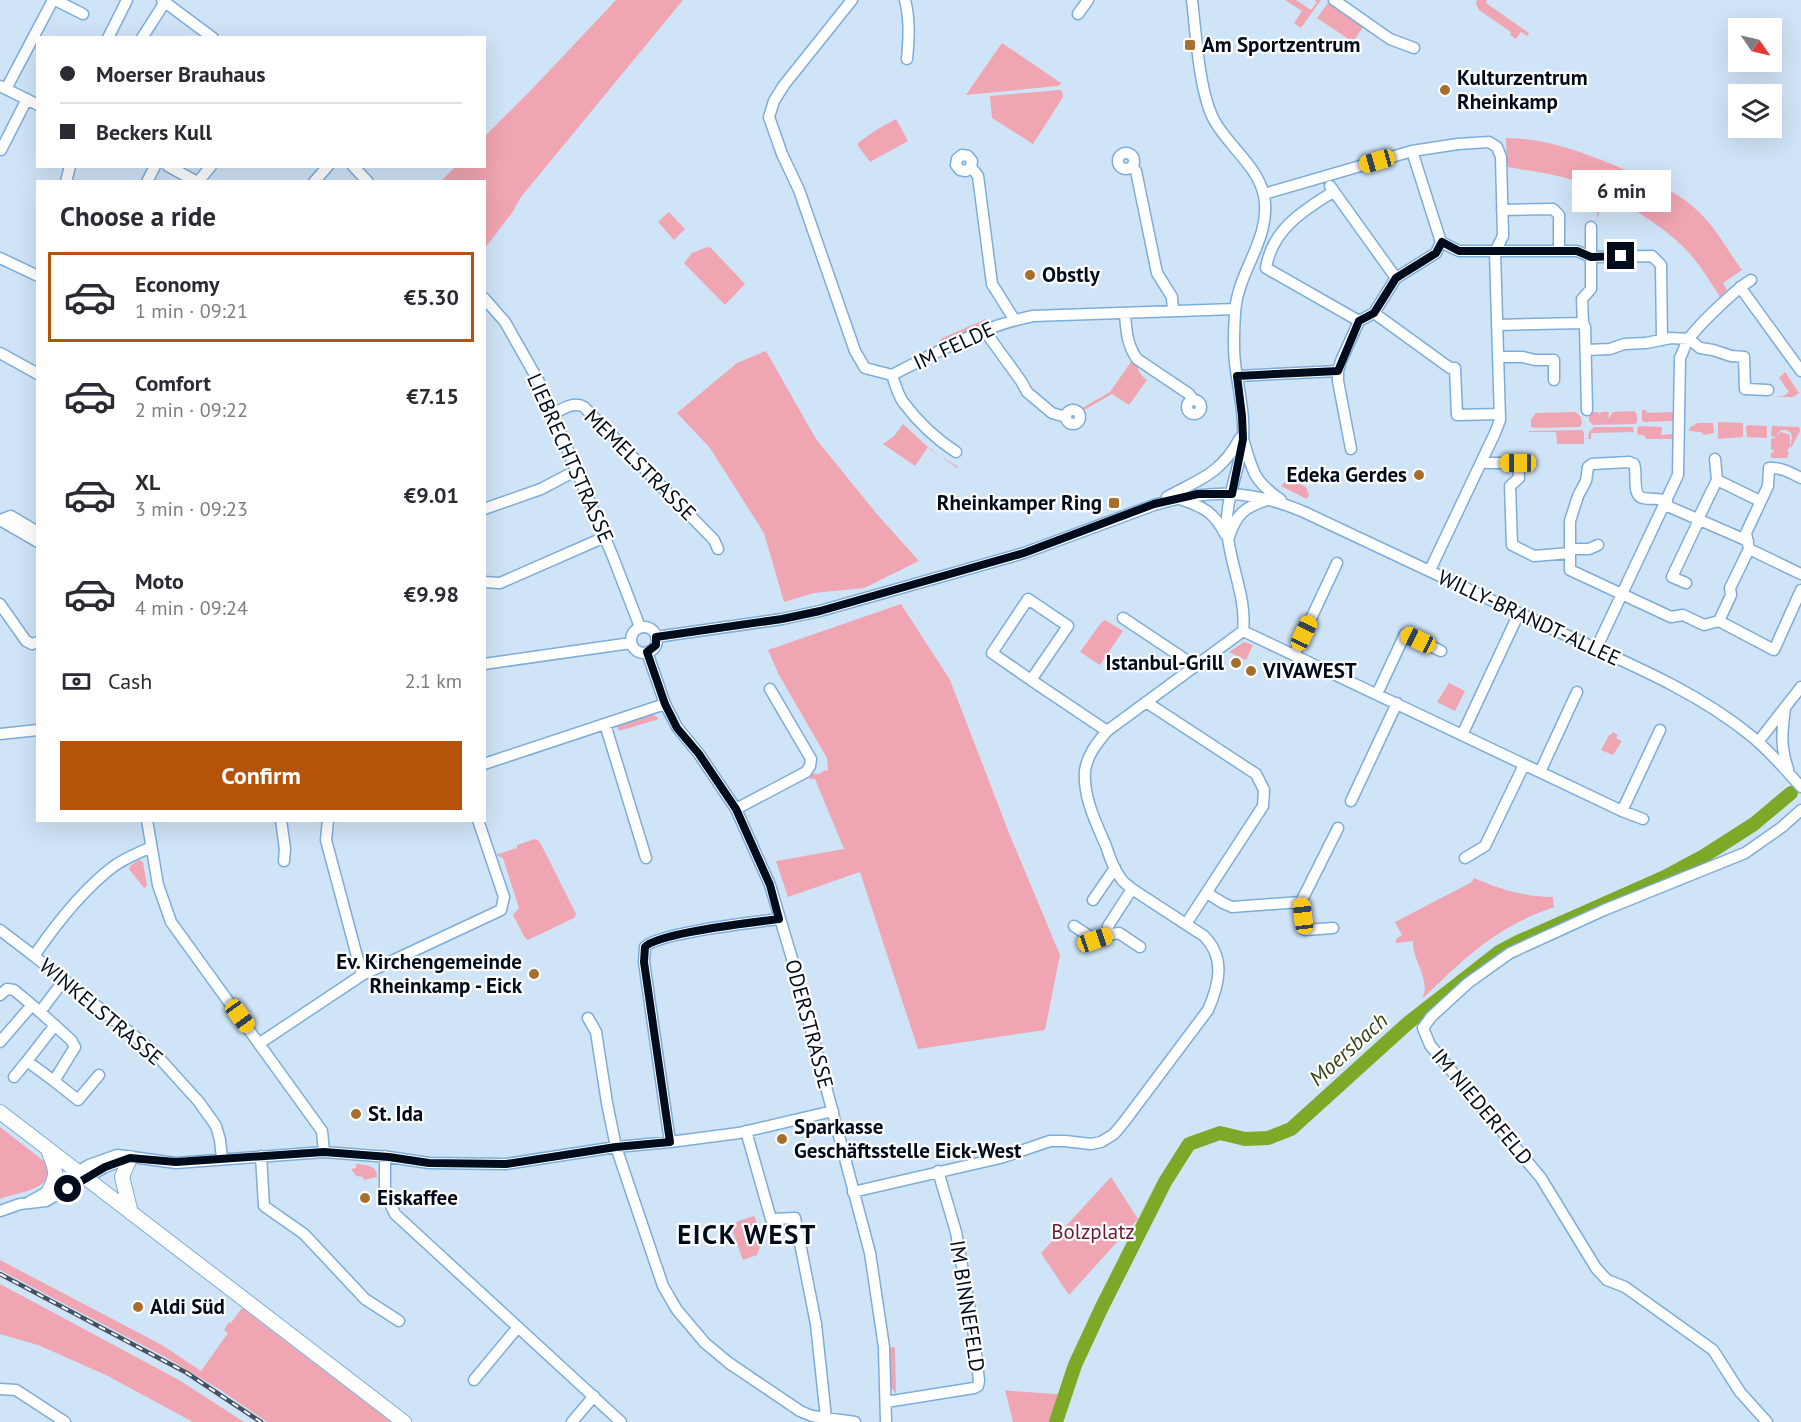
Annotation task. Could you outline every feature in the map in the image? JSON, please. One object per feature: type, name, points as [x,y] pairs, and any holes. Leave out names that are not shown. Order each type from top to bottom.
[{"type":"main road","points":[[0,1112],[404,1422]]},
{"type":"main road","points":[[47,1148],[56,1173],[49,1191]]},
{"type":"main road","points":[[130,1158],[122,1177],[131,1213]]},
{"type":"street","points":[[36,104],[3,88],[54,0],[83,14]]},
{"type":"street","points":[[109,36],[127,0]]},
{"type":"street","name":"IM FELDE","points":[[852,0],[784,85],[769,117],[782,154],[799,190],[855,351],[865,368],[892,375],[939,350],[984,330],[1033,315],[1235,309]]},
{"type":"street","points":[[905,0],[910,34],[907,59]]},
{"type":"street","points":[[1078,14],[1088,0]]},
{"type":"street","points":[[1192,0],[1201,75],[1210,112],[1218,127],[1252,171],[1264,194],[1264,227],[1239,288],[1235,309],[1233,335],[1243,435],[1257,479],[1270,492],[1291,506]]},
{"type":"street","points":[[1334,0],[1390,39],[1414,48]]},
{"type":"street","points":[[143,36],[163,1],[210,36]]},
{"type":"street","points":[[1,150],[27,99]]},
{"type":"street","points":[[1264,194],[1412,151],[1489,142],[1497,147],[1501,157],[1503,236],[1495,252],[1500,420],[1430,570]]},
{"type":"street","points":[[1412,151],[1442,242],[1459,251],[1577,251],[1591,257],[1652,256],[1660,265],[1662,340]]},
{"type":"street","points":[[1132,166],[1136,171],[1157,273],[1172,297],[1173,311]]},
{"type":"street","points":[[971,167],[978,176],[981,187],[992,284],[1014,320]]},
{"type":"street","points":[[172,168],[194,180]]},
{"type":"street","points":[[200,180],[209,168]]},
{"type":"street","points":[[316,180],[326,168]]},
{"type":"street","points":[[1325,177],[1333,192],[1396,278]]},
{"type":"street","points":[[1333,192],[1302,211],[1282,232],[1271,250],[1266,268],[1359,321]]},
{"type":"street","points":[[1502,210],[1553,209],[1558,214],[1559,251]]},
{"type":"street","points":[[1587,410],[1586,327],[1583,323],[1582,299],[1591,290],[1591,227]]},
{"type":"street","points":[[1351,448],[1338,371],[1359,321],[1374,313],[1396,278],[1436,253],[1442,242]]},
{"type":"street","points":[[0,258],[36,275]]},
{"type":"street","points":[[1596,649],[1676,482],[1679,469],[1680,357],[1689,339],[1740,287],[1751,280]]},
{"type":"street","points":[[1740,287],[1801,371]]},
{"type":"street","name":"LIEBRECHTSTRASSE","points":[[486,300],[505,322],[539,382],[605,537],[640,627]]},
{"type":"street","points":[[1125,313],[1126,334],[1131,351],[1137,359],[1193,399]]},
{"type":"street","points":[[1374,313],[1450,368],[1455,368],[1457,415],[1500,414]]},
{"type":"street","points":[[1497,325],[1583,323]]},
{"type":"street","points":[[984,330],[1027,392],[1052,413],[1066,417]]},
{"type":"street","points":[[1586,350],[1610,349],[1624,344],[1671,338],[1689,339],[1700,348],[1744,357],[1745,389],[1768,390]]},
{"type":"street","points":[[0,353],[36,373]]},
{"type":"street","points":[[1498,357],[1554,360],[1554,380]]},
{"type":"street","points":[[1237,376],[1338,371]]},
{"type":"street","points":[[892,375],[902,400],[938,440],[956,452]]},
{"type":"street","name":"MEMELSTRASSE","points":[[553,414],[572,405],[579,404],[584,407],[714,540],[718,549]]},
{"type":"street","points":[[1243,435],[1227,518],[1228,540],[1244,619],[1243,632]]},
{"type":"street","points":[[656,637],[782,619],[820,611],[1024,553],[1154,504],[1215,470],[1243,435]]},
{"type":"street","points":[[1686,584],[1672,577],[1717,480],[1715,459]]},
{"type":"street","points":[[1482,461],[1518,463],[1519,478],[1510,486],[1512,545],[1533,556],[1589,549],[1598,545]]},
{"type":"street","points":[[1799,569],[1698,520],[1659,498],[1639,497],[1636,493],[1634,464],[1629,462],[1592,464],[1588,467],[1586,482],[1578,496],[1570,520],[1570,570],[1671,617],[1683,615],[1704,625],[1719,621],[1774,650],[1801,590]]},
{"type":"street","points":[[1719,621],[1731,595],[1730,588],[1749,545],[1746,533],[1768,486],[1769,468],[1783,469],[1801,478]]},
{"type":"street","points":[[486,508],[541,489],[577,470]]},
{"type":"street","points":[[1717,480],[1760,501]]},
{"type":"street","name":"WILLY-BRANDT-ALLEE","points":[[1154,504],[1207,493],[1232,494],[1291,506],[1694,697],[1758,741],[1801,787]]},
{"type":"street","points":[[1177,498],[1212,514],[1228,540]]},
{"type":"street","points":[[1228,540],[1234,523],[1242,512],[1251,506],[1269,500]]},
{"type":"street","points":[[0,520],[11,516],[36,531]]},
{"type":"street","points":[[0,520],[36,541]]},
{"type":"street","points":[[486,582],[500,583],[605,537]]},
{"type":"street","points":[[1294,655],[1336,563]]},
{"type":"street","points":[[1031,680],[1068,626],[1028,599],[992,653],[1031,680],[1107,731]]},
{"type":"street","points":[[0,604],[26,641],[32,644],[36,643]]},
{"type":"street","points":[[1462,735],[1519,613]]},
{"type":"street","points":[[1124,618],[1195,666]]},
{"type":"street","points":[[640,627],[652,629],[656,637],[656,645],[647,652],[638,651],[631,643],[632,634],[640,627]]},
{"type":"street","points":[[1243,632],[1643,819]]},
{"type":"street","points":[[853,1192],[1000,1158],[1050,1141],[1091,1144],[1101,1142],[1114,1134],[1124,1122],[1208,1010],[1216,993],[1219,979],[1218,960],[1213,945],[1204,936],[1122,880],[1114,868],[1092,814],[1085,772],[1088,758],[1107,731],[1243,632]]},
{"type":"street","points":[[1377,694],[1405,634],[1441,651]]},
{"type":"street","points":[[486,664],[631,643]]},
{"type":"street","name":"ODERSTRASSE","points":[[647,652],[665,704],[677,728],[699,754],[736,809],[770,885],[793,962],[870,1253],[884,1347],[885,1422]]},
{"type":"street","points":[[1758,741],[1801,687]]},
{"type":"street","points":[[736,809],[806,772],[810,766],[811,759],[770,689]]},
{"type":"street","points":[[1540,772],[1577,692]]},
{"type":"street","points":[[1146,702],[1256,774],[1264,790],[1263,806],[1186,924]]},
{"type":"street","points":[[1351,801],[1397,703]]},
{"type":"street","points":[[486,763],[665,704]]},
{"type":"street","points":[[1785,707],[1782,746],[1790,775]]},
{"type":"street","points":[[605,724],[646,858]]},
{"type":"street","points":[[0,734],[36,730]]},
{"type":"street","points":[[1622,811],[1660,730]]},
{"type":"street","points":[[1465,858],[1485,846],[1524,765]]},
{"type":"street","name":"IM NIEDERFELD","points":[[1767,1422],[1740,1392],[1713,1350],[1625,1287],[1607,1280],[1596,1268],[1541,1178],[1430,1045],[1423,1028],[1431,1017],[1468,983],[1510,953],[1604,910],[1745,853],[1782,827],[1801,810]]},
{"type":"street","points":[[147,822],[158,885],[171,922],[322,1131],[324,1152]]},
{"type":"street","points":[[281,822],[285,849],[284,861]]},
{"type":"street","points":[[328,822],[326,840],[362,975]]},
{"type":"street","points":[[260,1043],[362,975],[501,910],[504,897],[479,822]]},
{"type":"street","points":[[1333,928],[1305,930],[1301,902],[1338,828]]},
{"type":"street","name":"WINKELSTRASSE","points":[[34,956],[55,925],[85,893],[115,866],[151,847]]},
{"type":"street","points":[[1093,900],[1114,868]]},
{"type":"street","points":[[1107,935],[1108,926],[1132,889]]},
{"type":"street","points":[[1207,893],[1232,907],[1301,902]]},
{"type":"street","points":[[670,1142],[644,962],[645,947],[654,940],[712,928],[779,919]]},
{"type":"street","points":[[1074,926],[1095,940],[1119,933],[1140,947]]},
{"type":"street","name":"WINKELSTRASSE","points":[[0,930],[152,1050],[199,1102],[216,1126],[222,1158]]},
{"type":"street","points":[[0,1042],[64,980]]},
{"type":"street","points":[[0,995],[7,989],[14,990],[55,1024],[75,1047],[54,1082]]},
{"type":"street","points":[[588,1018],[596,1032],[616,1147],[663,1286],[676,1310],[705,1343],[729,1363],[800,1411],[812,1416],[855,1422]]},
{"type":"street","points":[[14,1077],[55,1024]]},
{"type":"street","points":[[27,1061],[78,1100],[99,1075]]},
{"type":"street","points":[[0,1211],[29,1202],[46,1201],[98,1161],[117,1155],[176,1162],[324,1152],[385,1156],[429,1163],[506,1164],[616,1147],[746,1131],[833,1111]]},
{"type":"street","points":[[746,1131],[771,1219],[795,1218],[816,1324],[826,1418]]},
{"type":"street","points":[[261,1156],[264,1206],[304,1233],[365,1299],[399,1322]]},
{"type":"street","points":[[385,1156],[385,1193],[395,1214],[621,1422]]},
{"type":"street","name":"IM BINNEFELD","points":[[886,1402],[974,1388],[980,1381],[956,1232],[938,1171]]},
{"type":"street","points":[[29,1202],[82,1175]]},
{"type":"street","points":[[474,1380],[518,1327]]},
{"type":"street","points":[[0,1389],[16,1390],[65,1422]]},
{"type":"street","points":[[572,1422],[594,1396]]},
{"type":"green space","points":[[616,0],[683,0],[521,197],[512,213],[486,247],[486,180],[442,180],[454,168],[486,168],[486,135]]},
{"type":"green space","points":[[1285,0],[1296,0],[1311,10],[1317,2],[1314,0],[1321,0],[1301,28],[1294,23],[1302,11]]},
{"type":"green space","points":[[1477,0],[1487,0],[1486,3],[1529,33],[1527,36],[1521,32],[1516,39],[1510,35],[1511,32],[1479,10]]},
{"type":"green space","points":[[1328,3],[1363,27],[1353,42],[1317,18]]},
{"type":"green space","points":[[1002,43],[1061,83],[1061,84],[966,95]]},
{"type":"green space","points":[[1062,91],[1063,97],[1033,144],[992,118],[990,96]]},
{"type":"green space","points":[[896,119],[908,141],[870,162],[858,143]]},
{"type":"green space","points":[[1506,138],[1537,141],[1568,148],[1626,170],[1673,192],[1704,218],[1742,270],[1723,283],[1727,290],[1720,297],[1683,246],[1640,214],[1606,195],[1597,219],[1598,209],[1605,194],[1570,179],[1507,167]]},
{"type":"green space","points":[[669,212],[685,229],[674,240],[658,222]]},
{"type":"green space","points":[[707,247],[711,248],[745,284],[725,305],[684,263],[692,253]]},
{"type":"green space","points":[[986,319],[991,324],[945,343],[940,339]]},
{"type":"green space","points":[[766,351],[816,439],[876,513],[919,561],[864,588],[814,593],[784,602],[764,533],[710,448],[677,413],[737,363]]},
{"type":"green space","points":[[1133,359],[1147,380],[1129,405],[1112,394],[1084,410],[1082,408],[1110,392]]},
{"type":"green space","points":[[1785,372],[1799,393],[1793,397],[1774,397],[1784,396],[1789,392],[1779,378]]},
{"type":"green space","points":[[1642,410],[1646,410],[1647,413],[1673,412],[1673,421],[1644,422]]},
{"type":"green space","points":[[1634,411],[1637,414],[1635,424],[1593,425],[1589,421],[1589,412],[1598,412],[1600,415],[1601,412],[1609,412],[1608,419],[1613,412]]},
{"type":"green space","points":[[1576,412],[1581,417],[1580,427],[1531,427],[1531,419],[1536,413]]},
{"type":"green space","points":[[1718,422],[1743,423],[1743,437],[1718,439]]},
{"type":"green space","points":[[1698,423],[1713,423],[1714,433],[1704,435],[1701,432],[1689,431],[1690,427]]},
{"type":"green space","points":[[903,424],[928,447],[915,466],[883,444],[894,436]]},
{"type":"green space","points":[[1748,425],[1767,426],[1767,438],[1747,437],[1746,427]]},
{"type":"green space","points":[[1639,426],[1662,427],[1661,435],[1673,434],[1673,439],[1646,439],[1644,435],[1638,435]]},
{"type":"green space","points":[[1772,426],[1799,427],[1800,431],[1791,448],[1791,433],[1781,430],[1776,436],[1781,432],[1790,435],[1787,458],[1771,458],[1771,452],[1774,453],[1773,449],[1771,450],[1771,439],[1776,437],[1771,436]]},
{"type":"green space","points":[[1594,427],[1633,427],[1634,432],[1591,433],[1591,439],[1588,439],[1589,432]]},
{"type":"green space","points":[[1582,430],[1584,444],[1557,444],[1556,432],[1529,432],[1529,431]]},
{"type":"green space","points":[[1296,478],[1298,483],[1306,487],[1309,495],[1307,499],[1281,486],[1288,479]]},
{"type":"green space","points":[[901,604],[950,680],[1009,833],[1060,955],[1045,1030],[918,1049],[860,872],[788,897],[776,861],[844,849],[815,779],[810,779],[810,773],[819,774],[828,771],[827,758],[779,675],[768,650]]},
{"type":"green space","points":[[1105,620],[1123,631],[1100,665],[1080,652]]},
{"type":"green space","points":[[1244,642],[1253,645],[1246,660],[1229,652]]},
{"type":"green space","points":[[1449,683],[1465,691],[1455,711],[1437,702]]},
{"type":"green space","points":[[653,714],[659,719],[619,731],[617,725]]},
{"type":"green space","points":[[1613,732],[1618,735],[1616,738],[1622,741],[1613,755],[1601,750]]},
{"type":"green space","points":[[535,839],[542,846],[576,914],[574,918],[528,940],[513,915],[519,908],[503,858],[495,855]]},
{"type":"green space","points":[[139,860],[143,862],[147,886],[144,888],[129,869]]},
{"type":"green space","points":[[1474,878],[1512,892],[1553,897],[1554,907],[1497,934],[1467,957],[1422,999],[1425,985],[1415,956],[1413,941],[1396,943],[1396,939],[1402,935],[1395,922],[1472,882]]},
{"type":"green space","points":[[0,1127],[45,1162],[48,1171],[47,1179],[42,1184],[26,1192],[0,1199]]},
{"type":"green space","points":[[356,1164],[373,1168],[377,1177],[364,1180],[363,1177],[357,1177],[351,1169],[356,1168]]},
{"type":"green space","name":"Bolzplatz","points":[[1111,1177],[1138,1219],[1069,1295],[1041,1253]]},
{"type":"green space","points":[[754,1216],[763,1238],[757,1255],[743,1260],[730,1224]]},
{"type":"green space","points":[[0,1260],[162,1345],[201,1371],[228,1333],[224,1330],[229,1322],[231,1323],[242,1308],[391,1422],[267,1422],[219,1389],[165,1357],[0,1270]]},
{"type":"green space","points":[[0,1284],[179,1380],[244,1422],[193,1422],[106,1375],[38,1345],[0,1334]]},
{"type":"green space","points":[[895,1347],[896,1394],[890,1386],[888,1351]]},
{"type":"green space","points":[[1005,1390],[1069,1395],[1060,1422],[1013,1422]]},
{"type":"waterway","name":"Moersbach","points":[[1056,1422],[1075,1365],[1101,1309],[1165,1182],[1189,1144],[1220,1133],[1245,1139],[1268,1138],[1291,1129],[1408,1023],[1499,952],[1665,877],[1704,856],[1754,824],[1791,793]]},
{"type":"railway","points":[[0,1274],[187,1373],[261,1422]]},
{"type":"place","name":"Am Sportzentrum","points":[[1190,45]]},
{"type":"place","name":"Kulturzentrum Rheinkamp","points":[[1445,90]]},
{"type":"place","name":"Obstly","points":[[1030,275]]},
{"type":"place","name":"Edeka Gerdes","points":[[1419,475]]},
{"type":"place","name":"Rheinkamper Ring","points":[[1114,503]]},
{"type":"place","name":"Istanbul-Grill","points":[[1236,663]]},
{"type":"place","name":"VIVAWEST","points":[[1251,671]]},
{"type":"place","name":"Ev. Kirchengemeinde Rheinkamp - Eick","points":[[534,974]]},
{"type":"place","name":"St. Ida","points":[[356,1114]]},
{"type":"place","name":"Sparkasse Geschäftsstelle Eick-West","points":[[782,1139]]},
{"type":"place","name":"Eiskaffee","points":[[365,1198]]},
{"type":"place","name":"Aldi Süd","points":[[138,1307]]},
{"type":"district","name":"EICK WEST","points":[[747,1235]]},
{"type":"route","points":[[68,1189],[105,1167],[130,1158],[176,1162],[324,1152],[429,1163],[506,1164],[616,1147],[670,1142],[644,949],[654,940],[712,928],[779,919],[770,885],[736,809],[699,754],[677,728],[665,704],[647,652],[656,645],[656,637],[782,619],[820,611],[1024,553],[1154,504],[1198,494],[1232,494],[1243,439],[1237,376],[1338,371],[1359,321],[1374,313],[1396,278],[1436,253],[1442,242],[1459,251],[1577,251],[1591,257],[1621,256]]}]
